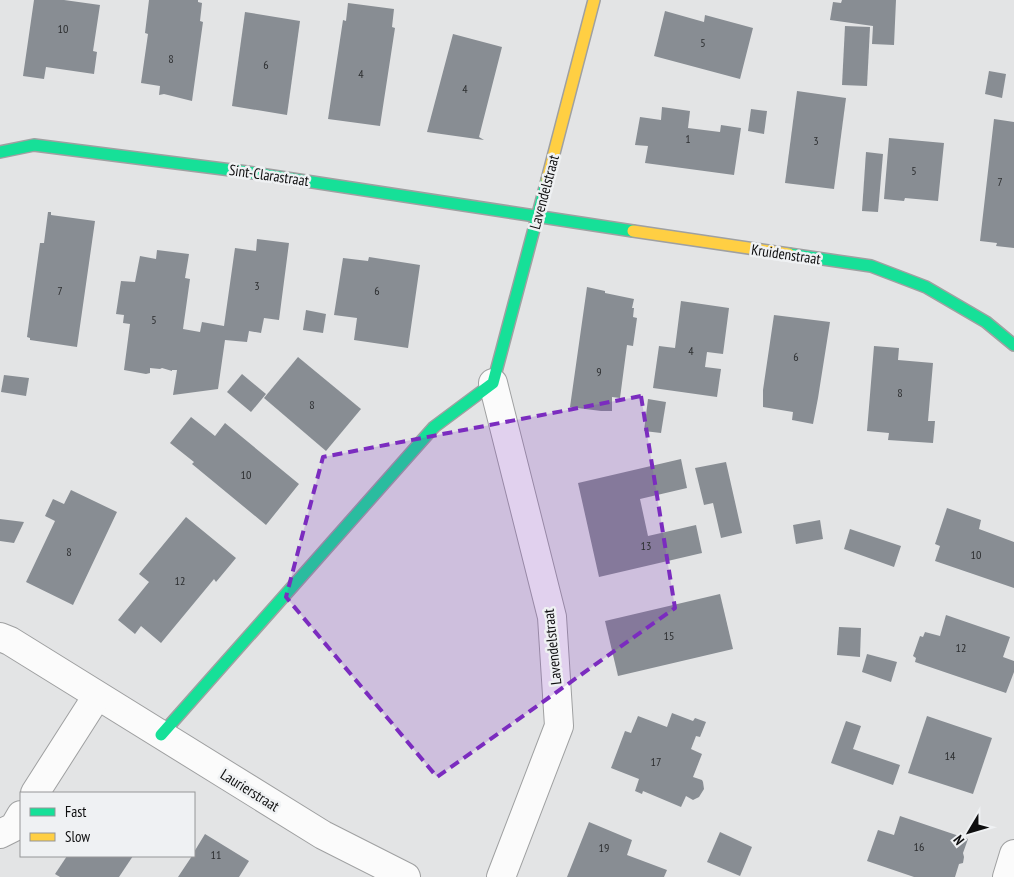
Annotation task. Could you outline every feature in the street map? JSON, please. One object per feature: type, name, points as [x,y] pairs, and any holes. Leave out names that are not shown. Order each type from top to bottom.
[{"type":"street","name":"Lavendelstraat","points":[[501,877],[559,726],[552,617],[493,383],[594,0]]},
{"type":"street","name":"Sint-Clarastraat","points":[[0,152],[34,145],[247,172],[537,217]]},
{"type":"street","name":"Kruidenstraat","points":[[537,217],[871,266],[926,287],[986,322],[1014,346]]},
{"type":"street","points":[[161,735],[434,427],[493,383]]},
{"type":"street","name":"Laurierstraat","points":[[0,637],[10,641],[323,834],[406,877]]},
{"type":"street","points":[[36,792],[97,696]]},
{"type":"street","points":[[0,834],[14,826],[20,817]]},
{"type":"street","points":[[1006,877],[1014,854]]},
{"type":"highlighted area","points":[[641,396],[675,608],[437,777],[286,597],[323,457]]},
{"type":"building","points":[[34,0],[64,0],[100,5],[93,51],[97,52],[94,74],[46,67],[44,79],[23,76]]},
{"type":"building","points":[[149,0],[198,0],[198,2],[202,3],[200,21],[203,22],[192,101],[164,94],[159,95],[160,86],[141,83],[148,34],[145,33]]},
{"type":"building","points":[[842,0],[896,0],[894,45],[872,44],[873,26],[830,20],[833,2],[841,3]]},
{"type":"building","points":[[348,3],[394,9],[392,27],[395,28],[380,126],[328,119],[343,20],[346,21]]},
{"type":"building","points":[[665,11],[704,22],[705,15],[753,28],[740,79],[654,56]]},
{"type":"building","points":[[245,12],[300,21],[287,115],[232,106]]},
{"type":"building","points":[[845,26],[870,27],[867,86],[842,85]]},
{"type":"building","points":[[453,34],[502,47],[479,137],[484,140],[427,132]]},
{"type":"building","points":[[989,71],[1006,74],[1002,98],[985,94]]},
{"type":"building","points":[[797,91],[846,98],[834,189],[785,183]]},
{"type":"building","points":[[662,107],[690,111],[688,128],[720,132],[721,125],[741,128],[734,175],[645,163],[648,146],[635,145],[640,117],[661,120]]},
{"type":"building","points":[[751,109],[767,111],[764,134],[748,131]]},
{"type":"building","points":[[994,119],[1014,122],[1014,248],[996,246],[997,243],[980,241]]},
{"type":"building","points":[[889,138],[944,143],[938,201],[905,198],[904,201],[884,199]]},
{"type":"building","points":[[866,152],[883,154],[878,212],[862,211]]},
{"type":"building","points":[[48,212],[51,212],[51,215],[95,221],[77,347],[30,340],[27,337],[40,243],[44,243]]},
{"type":"building","points":[[257,239],[289,243],[279,320],[264,318],[261,333],[249,331],[247,342],[225,340],[218,389],[173,395],[177,370],[150,368],[150,373],[146,374],[124,370],[130,324],[123,323],[124,315],[116,314],[121,281],[135,282],[140,256],[156,259],[157,250],[189,254],[185,278],[190,279],[183,329],[200,332],[202,322],[224,326],[235,248],[256,251]]},
{"type":"building","points":[[369,257],[420,265],[408,348],[354,340],[357,318],[334,315],[343,258],[368,261]]},
{"type":"building","points":[[587,287],[634,299],[633,317],[637,318],[633,346],[627,345],[620,398],[612,397],[612,411],[570,407]]},
{"type":"building","points":[[681,301],[729,308],[723,354],[707,352],[705,367],[721,369],[717,397],[653,388],[659,346],[675,348]]},
{"type":"building","points":[[306,310],[326,314],[323,333],[303,330]]},
{"type":"building","points":[[774,315],[830,322],[813,424],[792,420],[793,412],[763,407],[763,390]]},
{"type":"building","points":[[874,346],[899,348],[898,360],[933,363],[928,421],[935,421],[933,443],[888,440],[889,433],[867,431]]},
{"type":"building","points":[[298,357],[361,409],[326,451],[264,398]]},
{"type":"building","points":[[242,374],[266,394],[251,412],[227,392]]},
{"type":"building","points":[[4,375],[29,378],[26,396],[1,392]]},
{"type":"building","points":[[648,399],[666,402],[661,433],[644,431]]},
{"type":"building","points":[[191,417],[215,436],[225,423],[299,484],[266,525],[192,464],[194,462],[170,443]]},
{"type":"building","points":[[681,459],[687,488],[640,499],[648,536],[696,525],[702,553],[599,577],[578,483]]},
{"type":"building","points":[[726,462],[742,533],[721,538],[713,503],[704,505],[695,468]]},
{"type":"building","points":[[71,490],[117,512],[73,605],[26,582],[55,521],[45,516],[53,499],[64,504]]},
{"type":"building","points":[[947,508],[981,520],[979,529],[1014,542],[1014,588],[935,561],[940,546],[935,544]]},
{"type":"building","points":[[186,517],[236,558],[216,582],[214,579],[161,643],[141,626],[135,634],[118,620],[149,582],[139,574]]},
{"type":"building","points":[[0,519],[24,522],[14,543],[0,541]]},
{"type":"building","points":[[820,520],[823,539],[796,544],[793,525]]},
{"type":"building","points":[[850,529],[901,546],[894,567],[844,549]]},
{"type":"building","points":[[720,594],[733,649],[618,676],[605,621]]},
{"type":"building","points":[[946,615],[1010,637],[1003,657],[1014,661],[1014,672],[1006,693],[915,662],[916,658],[913,656],[920,636],[923,637],[925,632],[940,636]]},
{"type":"building","points":[[839,627],[861,628],[860,657],[837,655]]},
{"type":"building","points":[[867,654],[897,662],[891,682],[862,672]]},
{"type":"building","points":[[672,713],[693,721],[695,718],[706,722],[700,737],[696,736],[691,749],[702,754],[693,777],[702,780],[704,789],[699,797],[693,800],[686,796],[681,807],[643,791],[642,794],[635,791],[639,779],[611,768],[625,731],[631,733],[638,716],[667,727]]},
{"type":"building","points":[[927,716],[992,738],[973,794],[908,773]]},
{"type":"building","points":[[846,721],[861,726],[853,749],[900,765],[893,785],[831,763]]},
{"type":"building","points":[[900,816],[968,839],[963,853],[963,863],[959,864],[955,877],[914,877],[867,861],[878,830],[894,835]]},
{"type":"building","points":[[589,822],[632,840],[627,855],[667,870],[664,877],[567,877]]},
{"type":"building","points":[[720,832],[752,847],[740,876],[707,862]]},
{"type":"building","points":[[205,834],[249,861],[239,877],[178,877],[191,857],[195,857],[195,850]]},
{"type":"building","points":[[66,857],[132,857],[119,877],[60,877],[55,874]]},
{"type":"traffic: fast","points":[[0,152],[34,145],[247,172],[633,231]]},
{"type":"traffic: fast","points":[[161,735],[434,427],[493,383],[547,180]]},
{"type":"traffic: fast","points":[[789,254],[871,266],[926,287],[986,322],[1014,345]]},
{"type":"traffic: slow","points":[[547,180],[594,0]]},
{"type":"traffic: slow","points":[[633,231],[789,254]]}]
